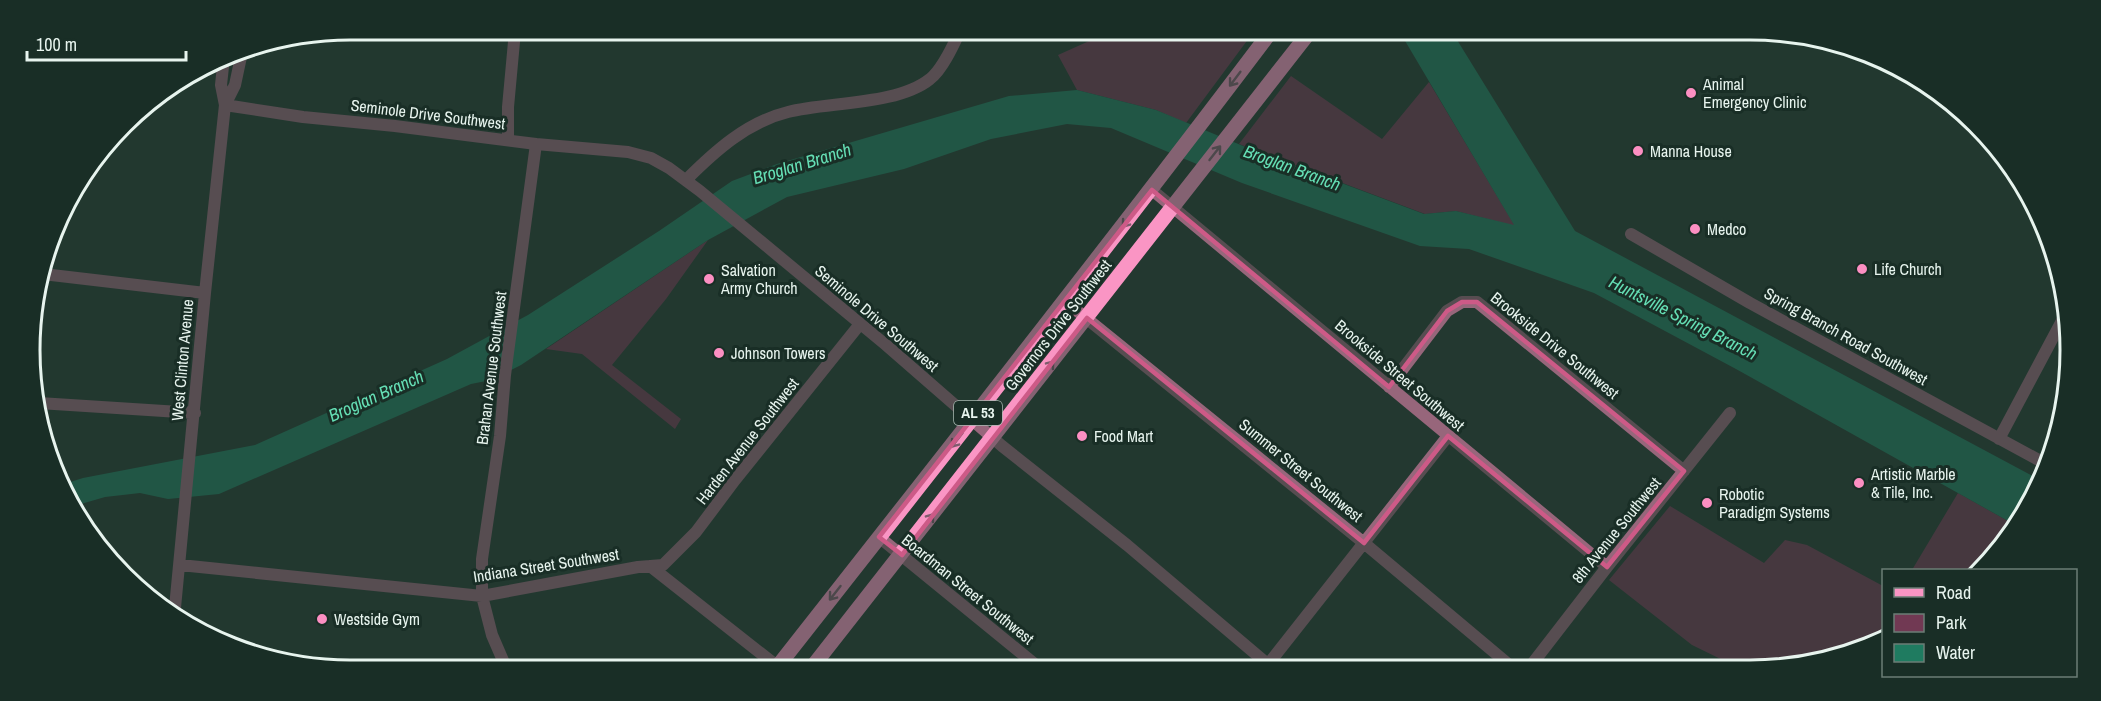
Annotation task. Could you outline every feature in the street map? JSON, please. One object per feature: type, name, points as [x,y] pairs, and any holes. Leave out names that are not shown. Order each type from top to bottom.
[{"type":"main road","name":"Governors Drive Southwest","points":[[782,660],[1152,190],[1265,40]]},
{"type":"main road","name":"Governors Drive Southwest","points":[[818,660],[1173,208],[1300,40]]},
{"type":"street","points":[[508,140],[508,107],[514,40]]},
{"type":"street","points":[[686,180],[705,161],[746,129],[765,121],[788,112],[898,94],[916,87],[931,78],[956,40]]},
{"type":"street","name":"West Clinton Avenue","points":[[225,105],[235,85],[240,61]]},
{"type":"street","name":"West Clinton Avenue","points":[[175,606],[225,105],[221,85],[223,68]]},
{"type":"street","name":"Seminole Drive Southwest","points":[[225,105],[303,117],[536,144],[628,152],[651,158],[700,191],[972,421],[1127,545],[1261,660]]},
{"type":"street","name":"Brahan Avenue Southwest","points":[[503,660],[492,635],[482,596],[482,559],[500,436],[505,375],[536,144]]},
{"type":"street","name":"Brookside Street Southwest","points":[[1152,190],[1607,567]]},
{"type":"street","name":"Spring Branch Road Southwest","points":[[1631,234],[1759,308],[2040,461]]},
{"type":"street","points":[[50,275],[205,293]]},
{"type":"street","name":"Summer Street Southwest","points":[[1065,301],[1364,543],[1503,660]]},
{"type":"street","name":"Brookside Drive Southwest","points":[[1389,387],[1447,310],[1462,302],[1477,302],[1684,471]]},
{"type":"street","name":"Harden Avenue Southwest","points":[[651,566],[663,565],[696,532],[860,324]]},
{"type":"street","points":[[1999,439],[2060,325]]},
{"type":"street","points":[[45,403],[195,413]]},
{"type":"street","name":"8th Avenue Southwest","points":[[1535,660],[1730,413]]},
{"type":"street","points":[[1273,660],[1448,436]]},
{"type":"street","name":"Boardman Street Southwest","points":[[879,537],[1030,660]]},
{"type":"street","name":"Indiana Street Southwest","points":[[180,565],[482,596],[651,566]]},
{"type":"street","points":[[651,566],[769,660]]},
{"type":"highlighted area","points":[[1152,190],[1389,387],[1447,311],[1462,302],[1477,302],[1684,471],[1607,567],[1448,436],[1364,543],[1087,318],[902,555],[879,537]]},
{"type":"green space","points":[[1091,40],[1248,40],[1186,123],[1156,110],[1077,90],[1058,55]]},
{"type":"green space","points":[[1291,76],[1382,139],[1429,82],[1515,226],[1456,211],[1425,214],[1239,144]]},
{"type":"green space","points":[[708,240],[666,299],[612,365],[681,419],[675,429],[582,354],[546,349]]},
{"type":"green space","points":[[1958,493],[2009,522],[1971,569],[1913,569]]},
{"type":"green space","points":[[1670,506],[1764,563],[1785,540],[1807,545],[1882,585],[1882,632],[1811,655],[1771,660],[1723,660],[1692,645],[1609,580]]},
{"type":"water","points":[[1405,40],[1457,40],[1575,231],[2034,477],[2029,488],[2009,522],[1736,369],[1594,293],[1469,249],[1420,246],[1242,183],[1111,128],[1067,124],[991,139],[904,169],[787,197],[708,240],[521,365],[491,380],[471,384],[219,494],[168,499],[140,493],[105,497],[81,504],[70,482],[255,445],[447,359],[528,315],[732,181],[777,164],[1009,96],[1077,90],[1156,110],[1248,148],[1424,214],[1456,211],[1514,225]]},
{"type":"place","name":"Animal Emergency Clinic","points":[[1691,93]]},
{"type":"place","name":"Manna House","points":[[1638,151]]},
{"type":"place","name":"Medco","points":[[1695,229]]},
{"type":"place","name":"Life Church","points":[[1862,269]]},
{"type":"place","name":"Salvation Army Church","points":[[709,279]]},
{"type":"place","name":"Johnson Towers","points":[[719,353]]},
{"type":"place","name":"Food Mart","points":[[1082,436]]},
{"type":"place","name":"Artistic Marble & Tile, Inc.","points":[[1859,483]]},
{"type":"place","name":"Robotic Paradigm Systems","points":[[1707,503]]},
{"type":"place","name":"Westside Gym","points":[[322,619]]},
{"type":"water label","name":"Broglan Branch","points":[[802,164]]},
{"type":"water label","name":"Broglan Branch","points":[[1292,168]]},
{"type":"water label","name":"Huntsville Spring Branch","points":[[1683,318]]},
{"type":"water label","name":"Broglan Branch","points":[[376,396]]}]
